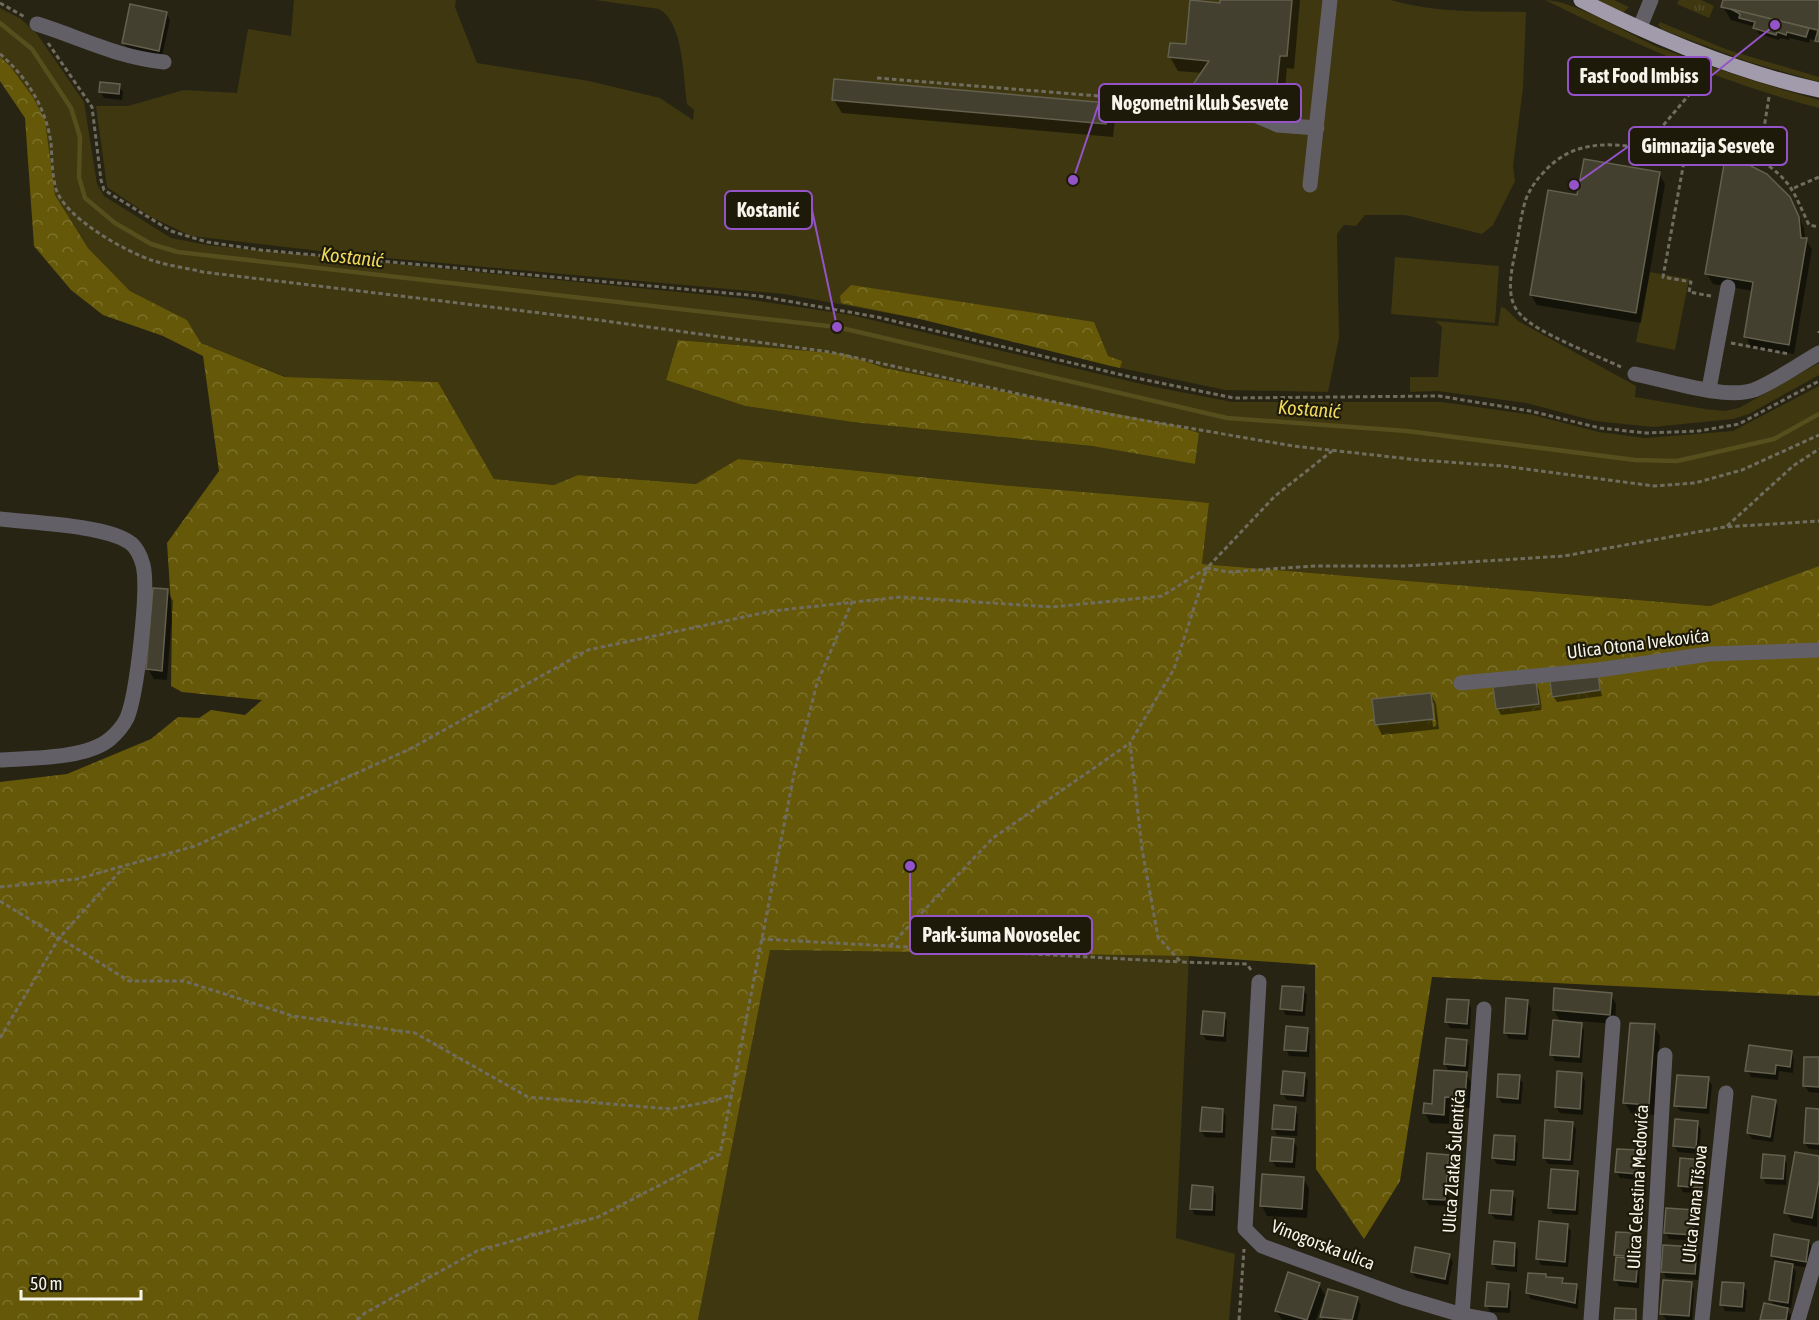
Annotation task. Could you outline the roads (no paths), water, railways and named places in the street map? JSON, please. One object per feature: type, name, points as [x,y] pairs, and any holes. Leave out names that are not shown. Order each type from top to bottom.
[{"type":"main road","points":[[1581,0],[1677,44],[1795,85],[1819,90]]},
{"type":"street","points":[[1310,185],[1330,0]]},
{"type":"street","points":[[1640,27],[1651,0]]},
{"type":"street","points":[[37,24],[106,51],[135,59],[164,62]]},
{"type":"street","points":[[1176,107],[1250,113],[1278,125],[1317,128]]},
{"type":"street","points":[[1709,389],[1727,293]]},
{"type":"street","points":[[1635,374],[1727,392],[1754,390],[1819,353]]},
{"type":"street","points":[[0,519],[120,536],[132,543],[139,554],[143,566],[144,588],[134,697],[118,732],[103,744],[81,751],[0,760]]},
{"type":"street","name":"Ulica Otona Ivekovića","points":[[1461,683],[1598,669],[1709,654],[1819,650]]},
{"type":"street","name":"Vinogorska ulica","points":[[1259,982],[1245,1229],[1262,1246],[1461,1316],[1490,1320]]},
{"type":"street","name":"Ulica Zlatka Šulentića","points":[[1461,1316],[1484,1009]]},
{"type":"street","points":[[1591,1320],[1613,1023]]},
{"type":"street","name":"Ulica Celestina Medovića","points":[[1650,1320],[1665,1055]]},
{"type":"street","name":"Ulica Ivana Tišova","points":[[1702,1320],[1726,1093]]},
{"type":"street","points":[[1798,1320],[1819,1248]]},
{"type":"waterway","name":"Kostanić","points":[[0,23],[32,49],[71,108],[80,137],[79,177],[85,198],[115,223],[151,244],[178,252],[837,327],[1227,418],[1407,431],[1635,460],[1677,461],[1774,439],[1819,414]]},
{"type":"place","name":"Fast Food Imbiss","points":[[1775,25]]},
{"type":"place","name":"Nogometni klub Sesvete","points":[[1073,180]]},
{"type":"place","name":"Gimnazija Sesvete","points":[[1574,185]]},
{"type":"place","name":"Kostanić","points":[[837,327]]},
{"type":"place","name":"Park-šuma Novoselec","points":[[910,866]]}]
